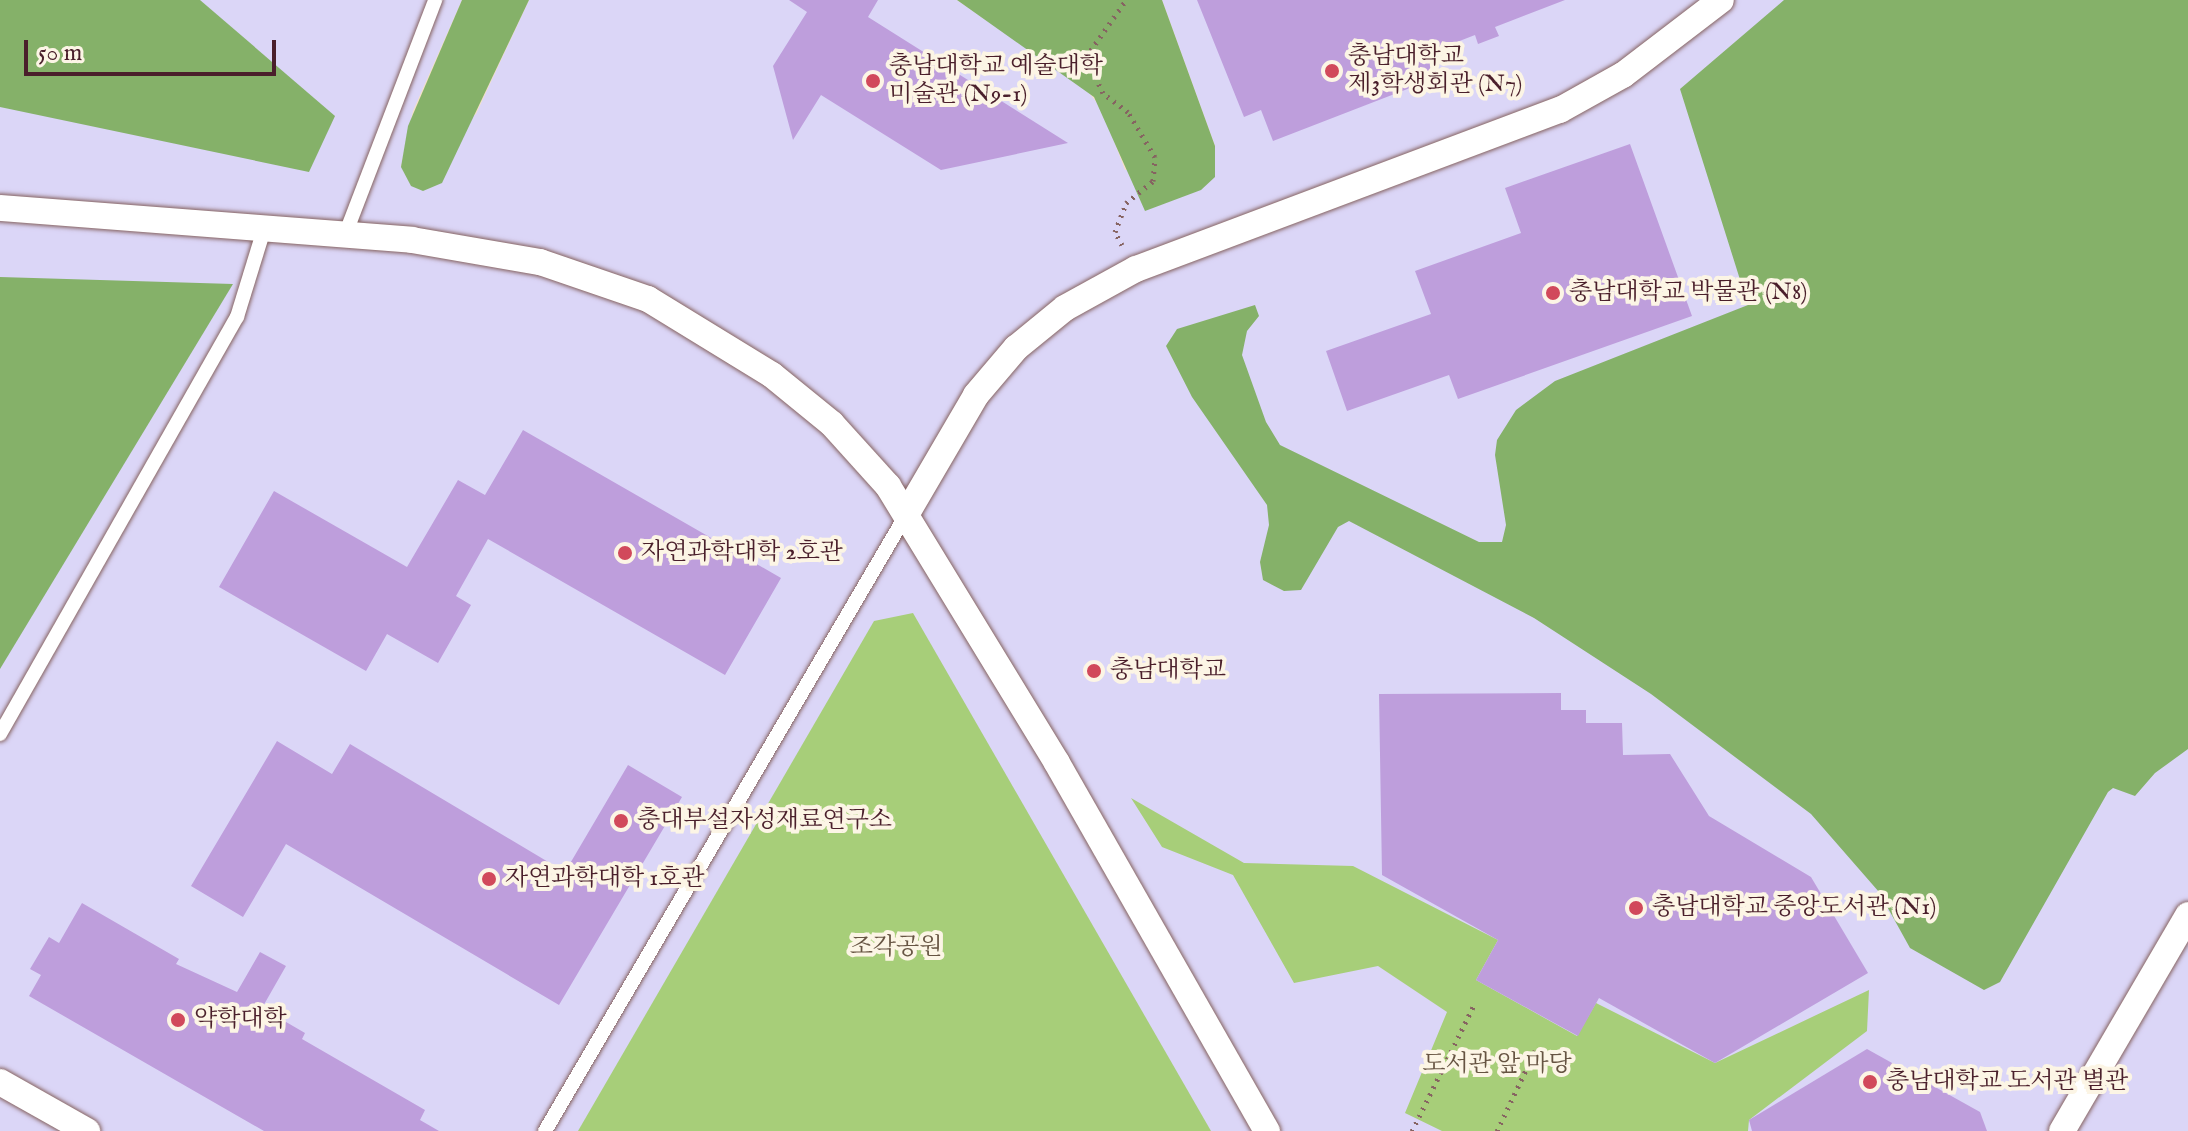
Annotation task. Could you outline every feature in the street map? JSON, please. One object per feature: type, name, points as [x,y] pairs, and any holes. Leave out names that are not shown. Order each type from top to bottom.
[{"type":"street","points":[[906,515],[960,418],[1016,348],[1065,308],[1136,269],[1560,110],[1623,75],[1721,0]]},
{"type":"street","points":[[0,208],[449,244],[540,262],[648,299],[736,350],[801,397],[863,455],[906,515],[1057,763],[1267,1131]]},
{"type":"street","points":[[2062,1131],[2188,915]]},
{"type":"street","points":[[0,1082],[87,1131]]},
{"type":"lane","points":[[345,235],[435,0]]},
{"type":"lane","points":[[0,734],[237,317],[264,229]]},
{"type":"lane","points":[[545,1131],[906,515]]},
{"type":"path","points":[[1126,0],[1086,57],[1103,93],[1128,112],[1155,157],[1153,181],[1126,203],[1115,232],[1136,269]]},
{"type":"path","points":[[1412,1131],[1475,1003]]},
{"type":"path","points":[[1497,1131],[1535,1051]]},
{"type":"shaded area","name":"충남대학교","points":[[0,0],[462,0],[413,111],[401,167],[476,114],[529,0],[957,0],[1086,89],[1102,109],[1125,170],[1215,146],[1162,0],[2188,0],[2188,1131],[0,1131]]},
{"type":"green space","points":[[0,0],[200,0],[335,116],[309,172],[0,107]]},
{"type":"green space","points":[[462,0],[529,0],[442,183],[423,191],[411,186],[401,167],[408,126]]},
{"type":"green space","points":[[957,0],[1162,0],[1215,146],[1215,177],[1201,190],[1145,211],[1094,97]]},
{"type":"green space","points":[[1784,0],[2188,0],[2188,749],[2155,773],[2135,796],[2113,788],[2108,792],[2000,982],[1984,990],[1910,948],[1879,892],[1811,814],[1651,694],[1534,618],[1349,521],[1338,527],[1301,590],[1284,591],[1263,580],[1260,562],[1269,525],[1267,505],[1192,397],[1166,346],[1177,329],[1255,305],[1259,316],[1247,331],[1242,355],[1266,422],[1280,445],[1479,542],[1502,542],[1506,525],[1495,455],[1497,440],[1516,410],[1555,381],[1748,305],[1680,89]]},
{"type":"green space","points":[[0,277],[233,284],[0,669]]},
{"type":"green space","name":"조각공원","points":[[913,613],[1211,1131],[578,1131],[874,621]]},
{"type":"green space","name":"도서관 앞 마당","points":[[1131,798],[1244,863],[1353,866],[1498,940],[1476,980],[1577,1036],[1596,1003],[1715,1063],[1869,990],[1867,1031],[1749,1120],[1748,1131],[1442,1131],[1405,1113],[1447,1012],[1378,966],[1294,983],[1233,875],[1162,847]]},
{"type":"building","name":"충남대학교 예술대학 미술관 (N9-1)","points":[[789,0],[878,0],[868,17],[1068,143],[941,170],[821,95],[793,140],[773,66],[807,12]]},
{"type":"building","name":"충남대학교 제3학생회관 (N7)","points":[[1197,0],[1565,0],[1495,27],[1499,36],[1478,44],[1475,35],[1431,52],[1441,76],[1273,141],[1261,110],[1244,117]]},
{"type":"building","name":"충남대학교 박물관 (N8)","points":[[1630,144],[1692,316],[1458,399],[1449,375],[1347,411],[1326,351],[1431,314],[1415,271],[1521,233],[1505,188]]},
{"type":"building","name":"자연과학대학 2호관","points":[[523,430],[781,578],[725,675],[488,539],[456,596],[471,605],[438,663],[387,634],[366,671],[219,587],[274,491],[407,567],[458,480],[485,495]]},
{"type":"building","name":"충남대학교 중앙도서관 (N1)","points":[[1561,693],[1561,710],[1586,710],[1586,723],[1622,723],[1623,755],[1670,754],[1709,816],[1811,877],[1868,973],[1715,1063],[1599,998],[1578,1036],[1476,980],[1498,940],[1382,875],[1379,694]]},
{"type":"building","name":"자연과학대학 1호관","points":[[277,741],[332,774],[350,744],[565,872],[628,765],[682,797],[559,1005],[286,844],[243,917],[191,886]]},
{"type":"building","name":"약학대학","points":[[82,903],[179,959],[176,964],[237,992],[260,952],[286,966],[262,1008],[305,1033],[302,1039],[425,1110],[420,1120],[439,1131],[264,1131],[29,996],[41,975],[30,969],[49,937],[59,943]]},
{"type":"building","name":"충남대학교 도서관 별관","points":[[1867,1049],[1980,1112],[1987,1131],[1752,1131],[1749,1120]]},
{"type":"place","name":"충남대학교 제3학생회관 (N7)","points":[[1332,71]]},
{"type":"place","name":"충남대학교 예술대학 미술관 (N9-1)","points":[[873,81]]},
{"type":"place","name":"충남대학교 박물관 (N8)","points":[[1553,293]]},
{"type":"place","name":"자연과학대학 2호관","points":[[625,553]]},
{"type":"place","name":"충남대학교","points":[[1094,671]]},
{"type":"place","name":"충대부설자성재료연구소","points":[[621,821]]},
{"type":"place","name":"자연과학대학 1호관","points":[[489,879]]},
{"type":"place","name":"충남대학교 중앙도서관 (N1)","points":[[1636,908]]},
{"type":"place","name":"약학대학","points":[[178,1020]]},
{"type":"place","name":"충남대학교 도서관 별관","points":[[1870,1082]]}]
